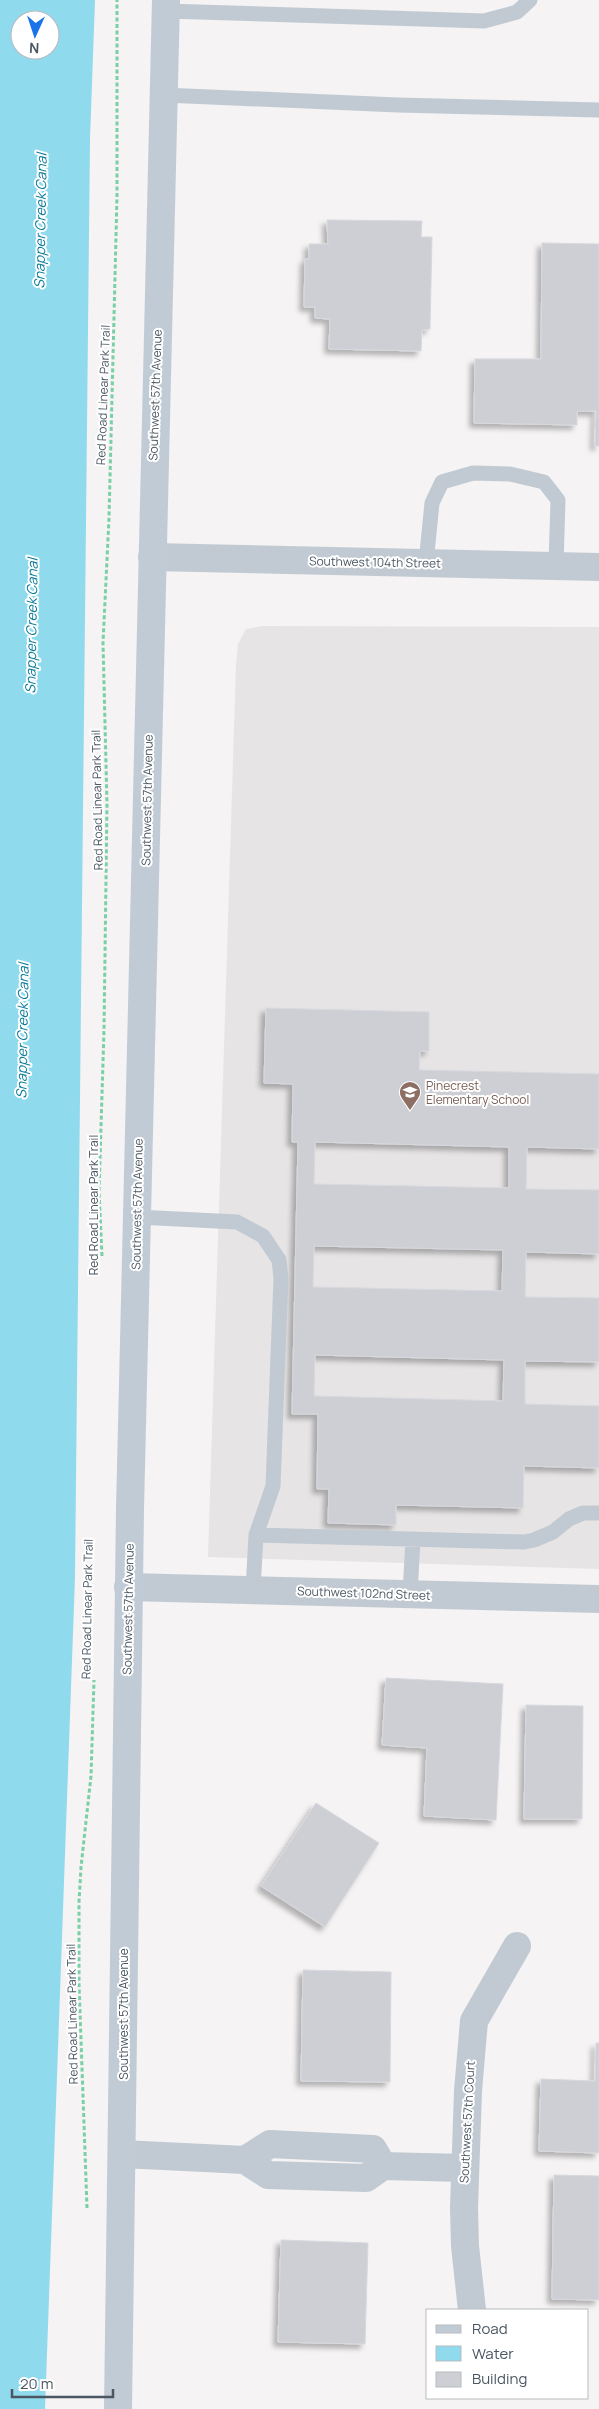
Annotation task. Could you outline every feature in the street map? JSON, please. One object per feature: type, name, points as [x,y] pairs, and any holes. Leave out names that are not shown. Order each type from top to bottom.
[{"type":"main road","name":"Southwest 57th Avenue","points":[[118,2409],[128,1587],[166,6]]},
{"type":"street","name":"Southwest 104th Street","points":[[152,556],[599,568]]},
{"type":"street","name":"Southwest 102nd Street","points":[[128,1587],[599,1599]]},
{"type":"street","name":"Southwest 57th Court","points":[[472,2309],[465,2246],[464,2168],[474,2021],[517,1946]]},
{"type":"street","points":[[122,2154],[245,2160],[268,2175],[366,2178],[383,2166],[464,2168]]},
{"type":"lane","points":[[166,6],[484,21],[517,12],[530,0]]},
{"type":"lane","points":[[164,95],[398,105],[599,110]]},
{"type":"lane","points":[[426,563],[432,503],[442,482],[473,473],[510,474],[544,482],[558,500],[556,566]]},
{"type":"lane","points":[[137,1217],[237,1222],[263,1236],[279,1260],[281,1278],[273,1486],[256,1535],[253,1590]]},
{"type":"lane","points":[[256,1535],[524,1542],[553,1532],[569,1519],[583,1513],[599,1513]]},
{"type":"lane","points":[[410,1594],[413,1539]]},
{"type":"path","name":"Red Road Linear Park Trail","points":[[102,1264],[99,1190],[104,1030],[107,804],[103,643],[109,518],[117,196],[117,0]]},
{"type":"path","name":"Red Road Linear Park Trail","points":[[87,2217],[79,1984],[79,1911],[81,1867],[91,1776],[94,1674]]},
{"type":"shaded area","name":"Pinecrest Elementary School","points":[[262,626],[599,627],[599,1569],[208,1557],[236,665],[238,644],[246,629]]},
{"type":"water","name":"Snapper Creek Canal","points":[[0,0],[95,0],[90,139],[75,1577],[45,2409],[0,2409]]},
{"type":"building","points":[[327,220],[422,221],[421,237],[432,237],[430,329],[422,330],[421,351],[329,349],[330,319],[315,318],[315,307],[304,307],[305,259],[309,259],[309,244],[328,244]]},
{"type":"building","points":[[542,243],[599,244],[599,446],[595,446],[596,411],[577,411],[577,425],[474,423],[475,359],[541,359]]},
{"type":"building","points":[[266,1008],[429,1012],[429,1051],[420,1051],[419,1070],[599,1074],[599,1149],[527,1147],[526,1189],[599,1190],[599,1254],[526,1252],[525,1297],[599,1298],[599,1362],[525,1361],[525,1404],[599,1406],[599,1468],[524,1466],[523,1508],[396,1505],[396,1525],[328,1523],[329,1489],[317,1489],[318,1414],[292,1414],[298,1142],[292,1142],[293,1084],[264,1083]],"holes":[[[315,1142],[509,1147],[509,1188],[314,1184]],[[314,1246],[503,1250],[502,1291],[313,1287]],[[315,1355],[504,1360],[503,1401],[314,1396]]]},
{"type":"building","points":[[386,1678],[503,1684],[496,1820],[424,1816],[427,1748],[382,1745]]},
{"type":"building","points":[[526,1705],[583,1706],[582,1819],[524,1819]]},
{"type":"building","points":[[316,1803],[379,1843],[325,1927],[261,1886]]},
{"type":"building","points":[[303,1970],[391,1972],[390,2082],[301,2081]]},
{"type":"building","points":[[596,2043],[599,2043],[599,2153],[539,2151],[541,2079],[595,2081]]},
{"type":"building","points":[[554,2175],[599,2176],[599,2300],[552,2299]]},
{"type":"building","points":[[281,2240],[368,2243],[365,2344],[278,2342]]},
{"type":"place","name":"Pinecrest Elementary School","points":[[410,1111]]}]
